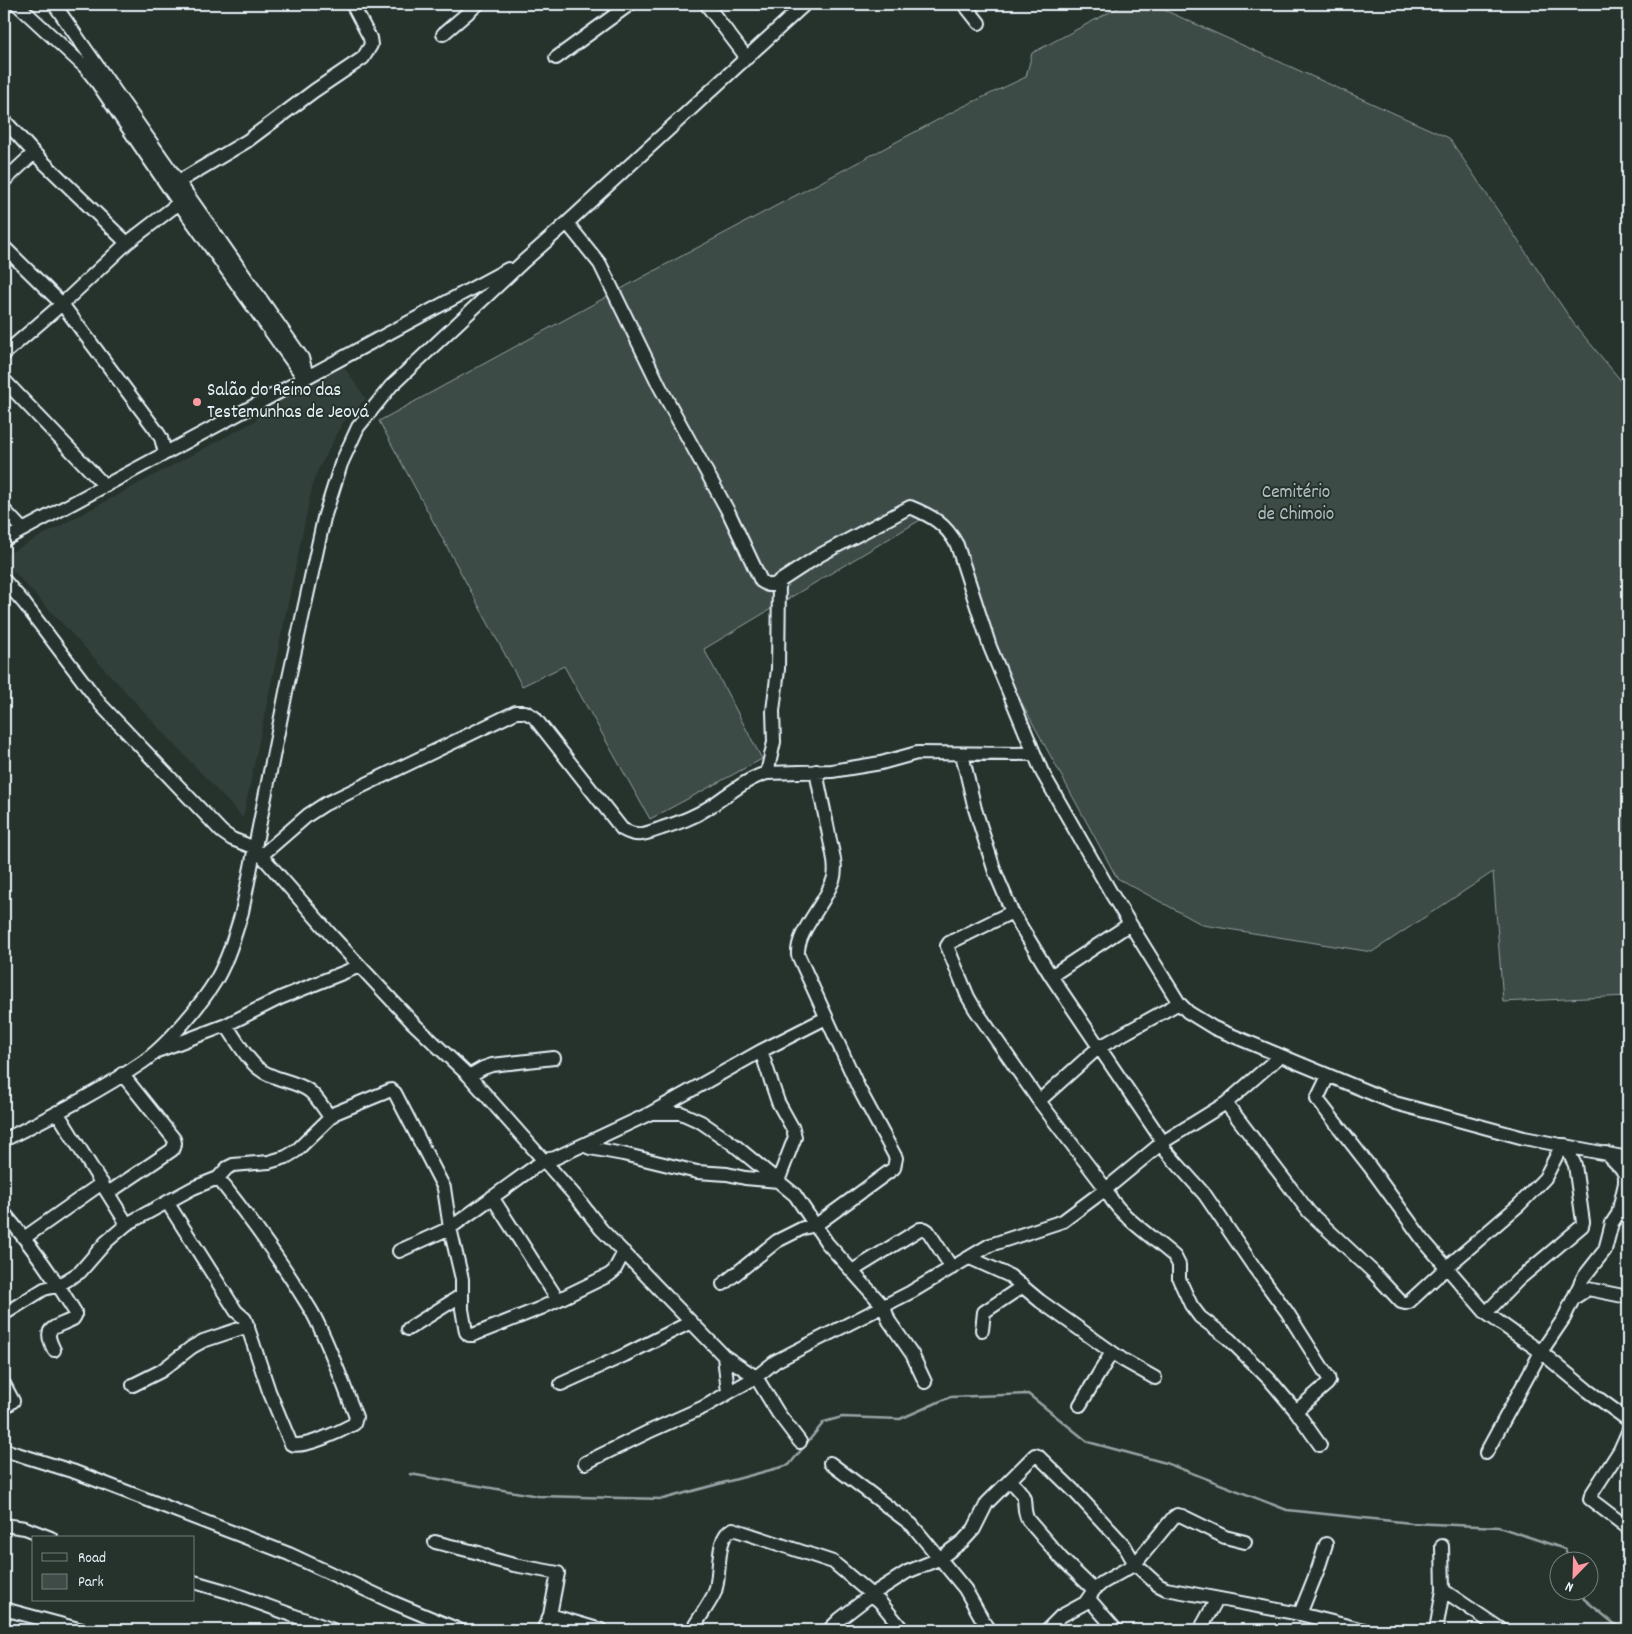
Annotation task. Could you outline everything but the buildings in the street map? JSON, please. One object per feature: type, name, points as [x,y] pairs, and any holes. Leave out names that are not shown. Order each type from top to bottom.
[{"type":"street","points":[[4,7],[7,4]]},
{"type":"street","points":[[17,4],[85,67],[179,203],[303,376]]},
{"type":"street","points":[[54,4],[302,358],[305,368],[303,376]]},
{"type":"street","points":[[178,182],[246,141],[363,58],[371,45],[370,38],[352,4]]},
{"type":"street","points":[[443,34],[478,4]]},
{"type":"street","points":[[556,58],[630,4]]},
{"type":"street","points":[[706,4],[747,58]]},
{"type":"street","points":[[155,1052],[190,1014],[216,980],[232,943],[258,852],[287,687],[324,518],[347,447],[362,421],[391,386],[524,261],[805,4]]},
{"type":"street","points":[[964,4],[979,23]]},
{"type":"street","points":[[4,120],[34,153],[127,243]]},
{"type":"street","points":[[4,181],[34,153]]},
{"type":"street","points":[[4,354],[62,304],[127,243],[179,203]]},
{"type":"street","points":[[567,223],[600,264],[660,386],[730,513],[761,581],[768,585],[774,585],[820,555],[910,508],[936,519],[952,534],[958,545],[990,647],[1042,772],[1130,924],[1179,1003],[1188,1012],[1214,1028],[1395,1103],[1506,1133],[1628,1158]]},
{"type":"street","points":[[4,247],[62,304],[156,430],[161,438],[165,453]]},
{"type":"street","points":[[4,540],[303,376],[524,261]]},
{"type":"street","points":[[4,380],[105,486]]},
{"type":"street","points":[[4,510],[23,530]]},
{"type":"street","points":[[4,580],[24,603],[100,705],[222,832],[258,852],[413,1023],[469,1076],[544,1160],[601,1229],[724,1356],[756,1377],[778,1413],[800,1442]]},
{"type":"street","points":[[768,773],[774,742],[773,711],[778,669],[779,581]]},
{"type":"street","points":[[258,852],[326,804],[516,712],[525,712],[534,717],[622,829],[631,834],[642,835],[689,819],[759,775],[768,773],[832,771],[865,766],[917,753],[1034,754]]},
{"type":"street","points":[[962,754],[978,818],[995,872],[1012,912],[1098,1048],[1163,1142],[1165,1150],[1205,1195],[1254,1267],[1288,1312],[1328,1377],[1329,1381],[1327,1384],[1296,1411]]},
{"type":"street","points":[[724,1284],[777,1241],[803,1228],[816,1225],[890,1171],[896,1162],[896,1158],[859,1089],[798,955],[800,939],[824,901],[834,876],[833,857],[816,771]]},
{"type":"street","points":[[1012,912],[949,943],[947,946],[947,950],[968,997],[1039,1101],[1109,1195],[1133,1223],[1175,1258],[1179,1265],[1179,1279],[1191,1305],[1200,1317],[1214,1326],[1269,1379],[1296,1411],[1320,1445]]},
{"type":"street","points":[[1051,976],[1130,924]]},
{"type":"street","points":[[4,1140],[57,1112],[122,1074],[155,1052],[226,1025],[280,998],[360,966]]},
{"type":"street","points":[[1039,1101],[1098,1048],[1179,1003]]},
{"type":"street","points":[[399,1251],[450,1228],[544,1160],[556,1158],[649,1114],[760,1052],[826,1018]]},
{"type":"street","points":[[226,1025],[258,1068],[271,1076],[307,1090],[330,1117]]},
{"type":"street","points":[[760,1052],[778,1102],[791,1124],[795,1136],[778,1181]]},
{"type":"street","points":[[585,1463],[704,1407],[756,1377],[776,1361],[884,1307],[1003,1240],[1063,1221],[1106,1189],[1163,1142],[1226,1102],[1280,1056]]},
{"type":"street","points":[[469,1076],[492,1065],[554,1058]]},
{"type":"street","points":[[24,1238],[105,1188],[172,1150],[175,1143],[174,1139],[122,1074]]},
{"type":"street","points":[[1328,1076],[1317,1100],[1446,1268],[1486,1313],[1541,1352],[1586,1390],[1628,1420]]},
{"type":"street","points":[[4,1314],[44,1288],[59,1285],[80,1272],[106,1242],[127,1224],[193,1188],[218,1178],[227,1168],[233,1165],[269,1162],[286,1157],[296,1151],[330,1117],[340,1110],[391,1090],[396,1093],[444,1188],[450,1228],[462,1279],[466,1332],[469,1335],[558,1300],[609,1275],[614,1271],[624,1252]]},
{"type":"street","points":[[1226,1102],[1309,1212],[1372,1271],[1401,1302],[1405,1303],[1409,1302],[1519,1205],[1545,1178],[1563,1145]]},
{"type":"street","points":[[57,1112],[127,1224]]},
{"type":"street","points":[[649,1114],[672,1112],[690,1116],[733,1144],[802,1202],[827,1243],[884,1307],[889,1321],[912,1354],[925,1382]]},
{"type":"street","points":[[584,1145],[590,1148],[697,1172],[778,1181]]},
{"type":"street","points":[[1486,1313],[1518,1280],[1582,1226],[1575,1165],[1563,1145]]},
{"type":"street","points":[[1486,1453],[1541,1352],[1564,1318],[1584,1278],[1605,1250],[1612,1223],[1618,1214],[1626,1183],[1625,1175],[1621,1168],[1606,1153]]},
{"type":"street","points":[[167,1202],[236,1311],[245,1319],[269,1391],[291,1444],[298,1445],[330,1437],[354,1424],[356,1417],[332,1355],[312,1313],[251,1220],[218,1178]]},
{"type":"street","points":[[492,1197],[558,1300]]},
{"type":"street","points":[[4,1213],[59,1285],[75,1312],[76,1316],[73,1319],[50,1330],[48,1338],[54,1350]]},
{"type":"street","points":[[852,1271],[920,1229],[925,1228],[952,1268]]},
{"type":"street","points":[[970,1258],[1010,1276],[1040,1301],[1112,1352],[1155,1378]]},
{"type":"street","points":[[982,1330],[984,1312],[1024,1286]]},
{"type":"street","points":[[1573,1299],[1588,1289],[1628,1298]]},
{"type":"street","points":[[408,1329],[462,1295]]},
{"type":"street","points":[[561,1384],[691,1322]]},
{"type":"street","points":[[133,1385],[161,1371],[192,1347],[203,1341],[248,1326]]},
{"type":"street","points":[[1080,1406],[1112,1352]]},
{"type":"street","points":[[724,1356],[728,1392]]},
{"type":"street","points":[[4,1384],[12,1401],[4,1408]]},
{"type":"street","points":[[1628,1432],[1624,1452],[1591,1495],[1590,1499],[1628,1528]]},
{"type":"street","points":[[4,1450],[75,1472],[289,1554],[392,1602],[459,1630]]},
{"type":"street","points":[[831,1630],[872,1595],[907,1572],[939,1559],[963,1541],[974,1529],[988,1503],[1035,1455],[1074,1491],[1124,1545],[1135,1564],[1158,1585],[1166,1589],[1300,1614],[1364,1630]]},
{"type":"street","points":[[830,1463],[912,1524],[965,1589],[982,1620],[990,1630]]},
{"type":"street","points":[[1010,1481],[1024,1498],[1025,1514],[1028,1520],[1092,1595],[1116,1630]]},
{"type":"street","points":[[1047,1630],[1061,1616],[1085,1603],[1102,1583],[1135,1564],[1177,1516],[1182,1516],[1226,1537],[1245,1542]]},
{"type":"street","points":[[4,1525],[26,1528],[46,1536]]},
{"type":"street","points":[[692,1630],[715,1593],[722,1544],[725,1536],[733,1529],[833,1562],[872,1595],[903,1630]]},
{"type":"street","points":[[435,1542],[479,1553],[514,1565],[558,1573],[550,1615],[543,1630]]},
{"type":"street","points":[[1300,1614],[1326,1544]]},
{"type":"street","points":[[1436,1630],[1443,1590],[1442,1546]]},
{"type":"street","points":[[195,1582],[229,1592],[333,1630]]},
{"type":"street","points":[[1443,1590],[1502,1630]]},
{"type":"street","points":[[1200,1630],[1217,1599]]},
{"type":"street","points":[[4,1609],[82,1630]]},
{"type":"street","points":[[550,1615],[602,1630]]},
{"type":"shaded area","points":[[344,367],[366,399],[343,422],[314,478],[243,818],[4,561],[4,556],[257,420],[255,413]]},
{"type":"green space","name":"Cemitério de Chimoio","points":[[1125,4],[1151,4],[1449,138],[1574,324],[1628,389],[1628,996],[1503,1002],[1493,872],[1372,952],[1203,925],[1117,878],[1019,698],[937,510],[704,649],[762,759],[650,819],[564,666],[522,686],[379,421],[663,266],[960,108],[1026,77],[1032,53]]},
{"type":"waterway","points":[[410,1474],[538,1496],[663,1499],[789,1465],[824,1422],[842,1417],[900,1419],[950,1397],[1028,1394],[1088,1442],[1166,1463],[1287,1510],[1411,1523],[1499,1527],[1565,1549],[1566,1552]]},
{"type":"waterway","points":[[1588,1602],[1622,1630]]},
{"type":"place","name":"Salão do Reino das Testemunhas de Jeová","points":[[197,402]]}]
